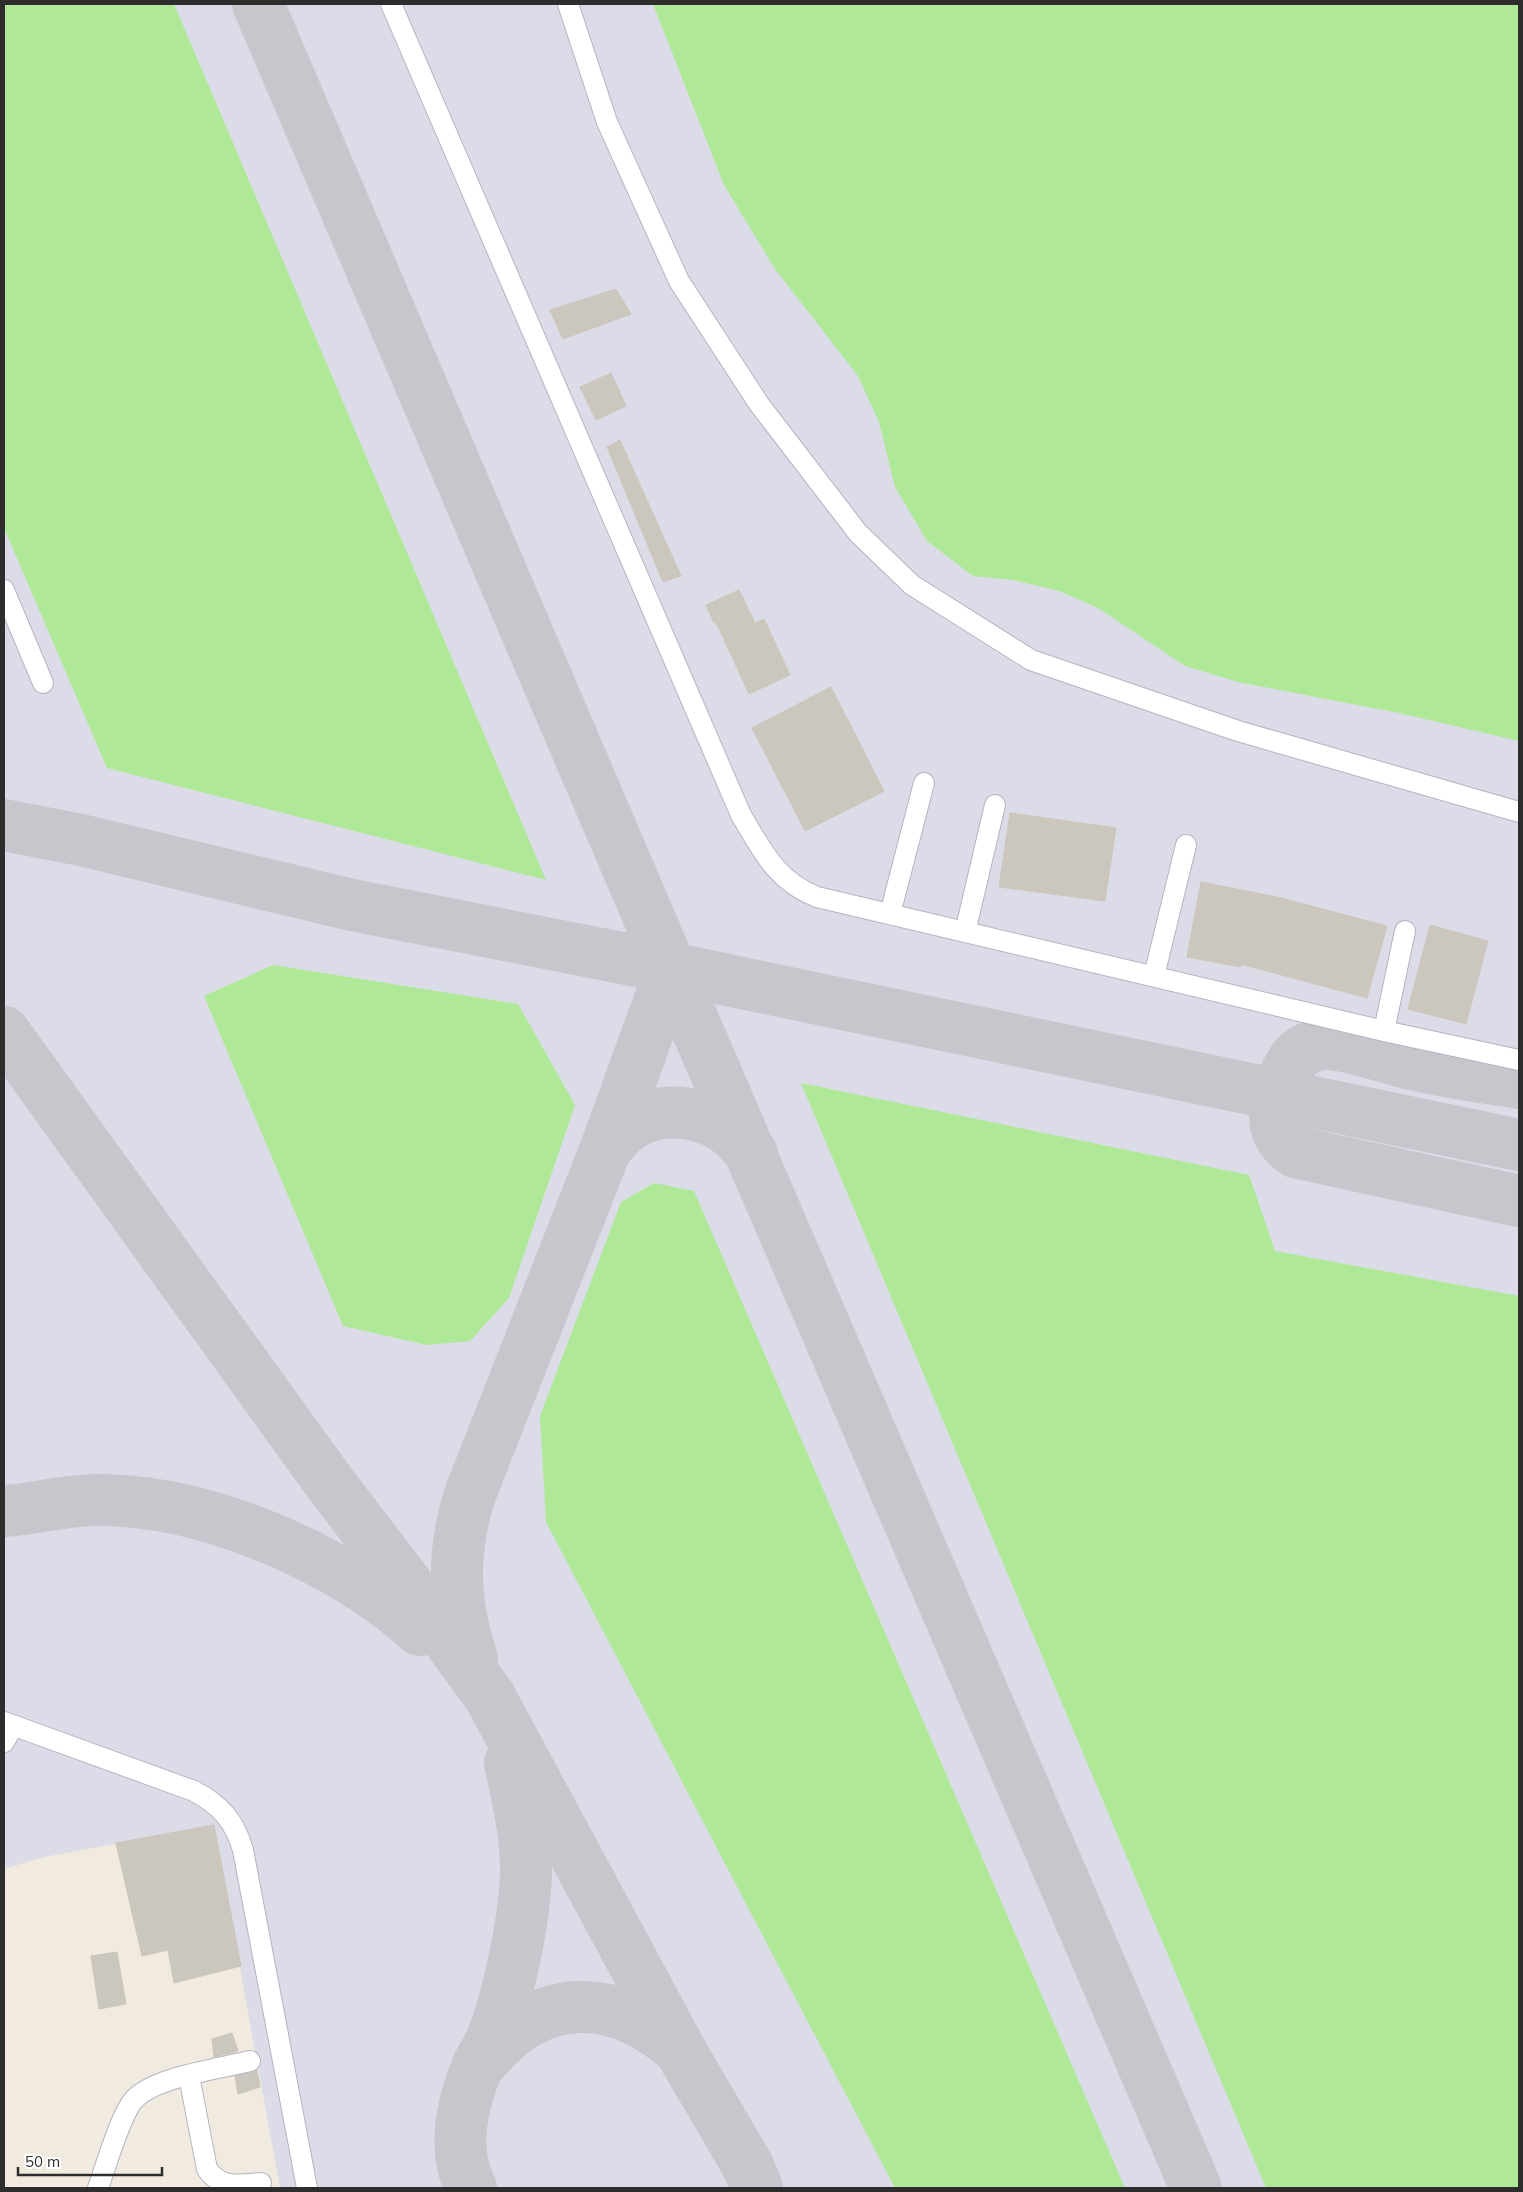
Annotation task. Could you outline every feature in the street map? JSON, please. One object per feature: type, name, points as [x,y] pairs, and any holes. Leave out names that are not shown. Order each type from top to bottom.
[{"type":"lane","points":[[391,4],[740,815],[770,862],[790,884],[817,897],[1384,1031],[1519,1060]]},
{"type":"lane","points":[[568,4],[606,122],[679,281],[759,404],[858,533],[912,585],[1031,660],[1238,731],[1519,812]]},
{"type":"lane","points":[[4,590],[43,683]]},
{"type":"lane","points":[[890,914],[924,783]]},
{"type":"lane","points":[[965,932],[995,805]]},
{"type":"lane","points":[[1154,976],[1186,845]]},
{"type":"lane","points":[[1384,1031],[1405,931]]},
{"type":"lane","points":[[7,1730],[209,1798],[221,1808],[231,1821],[239,1835],[243,1850],[306,2188]]},
{"type":"lane","points":[[98,2188],[122,2122],[132,2102],[148,2088],[250,2061]]},
{"type":"lane","points":[[188,2076],[207,2169],[211,2176],[224,2184],[232,2186],[260,2183]]},
{"type":"shaded area","points":[[4,4],[1519,4],[1519,2188],[280,2188],[214,1826],[44,1857],[4,1869]]},
{"type":"green space","points":[[4,4],[174,4],[546,880],[107,768],[4,528]]},
{"type":"green space","points":[[653,4],[1519,4],[1519,741],[1399,713],[1238,682],[1185,666],[1098,608],[1059,591],[1013,580],[973,576],[927,541],[895,487],[879,422],[858,376],[775,269],[724,185]]},
{"type":"green space","points":[[273,965],[518,1004],[575,1105],[509,1298],[470,1341],[427,1345],[343,1326],[204,996]]},
{"type":"green space","points":[[801,1083],[1249,1175],[1275,1251],[1519,1296],[1519,2188],[1266,2188]]},
{"type":"green space","points":[[654,1183],[694,1191],[1125,2188],[895,2188],[546,1522],[540,1416],[621,1202]]},
{"type":"building","points":[[616,289],[631,314],[563,339],[550,310]]},
{"type":"building","points":[[611,373],[626,406],[596,420],[580,387]]},
{"type":"building","points":[[620,440],[681,576],[663,582],[607,447]]},
{"type":"building","points":[[739,590],[755,623],[764,619],[790,675],[749,694],[716,622],[714,623],[706,605]]},
{"type":"building","points":[[831,687],[884,791],[805,831],[752,728]]},
{"type":"building","points":[[1010,813],[1116,828],[1105,901],[999,887]]},
{"type":"building","points":[[1201,882],[1277,897],[1387,926],[1367,998],[1241,964],[1241,967],[1187,957]]},
{"type":"building","points":[[1430,925],[1488,941],[1466,1024],[1408,1009]]},
{"type":"building","points":[[214,1825],[241,1966],[174,1983],[168,1950],[142,1956],[116,1843]]},
{"type":"building","points":[[117,1952],[126,2004],[99,2009],[91,1956]]},
{"type":"building","points":[[232,2033],[238,2051],[214,2057],[212,2039]]},
{"type":"building","points":[[257,2070],[260,2087],[238,2094],[235,2076]]},
{"type":"taxiway","points":[[258,4],[1196,2188]]},
{"type":"taxiway","points":[[4,825],[81,840],[352,905],[622,958],[1519,1145]]},
{"type":"taxiway","points":[[472,1659],[461,1618],[457,1578],[457,1558],[463,1518],[469,1497],[606,1148],[671,969]]},
{"type":"taxiway","points":[[4,1032],[329,1482],[417,1597],[490,1697],[684,2057],[748,2166],[757,2188]]},
{"type":"taxiway","points":[[1519,1083],[1435,1069],[1354,1048],[1325,1044],[1306,1049],[1293,1060],[1281,1085],[1275,1116],[1280,1136],[1295,1152],[1519,1201]]},
{"type":"taxiway","points":[[606,1148],[622,1131],[633,1123],[646,1117],[672,1112],[699,1116],[724,1127],[739,1139],[752,1154]]},
{"type":"taxiway","points":[[4,1511],[74,1501],[98,1500],[140,1503],[183,1510],[227,1522],[270,1538],[312,1557],[351,1579],[420,1630]]},
{"type":"taxiway","points":[[471,2188],[465,2174],[460,2144],[463,2114],[476,2070],[490,2043],[505,2000],[517,1947],[525,1895],[526,1862],[523,1833],[510,1763]]},
{"type":"taxiway","points":[[483,2061],[505,2038],[528,2021],[553,2011],[578,2007],[603,2009],[629,2017],[654,2030],[679,2049]]}]
